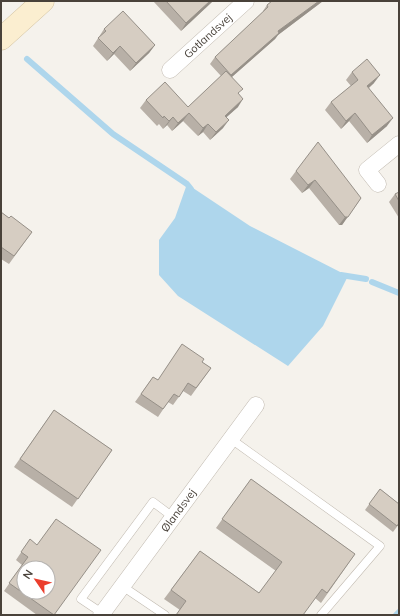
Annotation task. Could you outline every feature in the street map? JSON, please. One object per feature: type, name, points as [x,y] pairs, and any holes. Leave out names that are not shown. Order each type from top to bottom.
[{"type":"street","points":[[1,39],[43,1]]},
{"type":"street","name":"Gotlandsvej","points":[[170,70],[246,1]]},
{"type":"street","points":[[378,184],[367,170],[399,144]]},
{"type":"street","name":"Ølandsvej","points":[[101,614],[256,405]]},
{"type":"lane","points":[[231,439],[380,546],[321,615]]},
{"type":"lane","points":[[101,614],[81,599],[143,515],[153,502],[173,517]]},
{"type":"lane","points":[[122,586],[164,615]]},
{"type":"water","points":[[187,184],[250,226],[348,276],[323,326],[288,366],[178,296],[159,275],[159,240],[175,218]]},
{"type":"building","points":[[166,1],[210,1],[186,23]]},
{"type":"building","points":[[272,1],[319,1],[278,31],[279,33],[231,75],[215,57],[268,7],[267,5]]},
{"type":"building","points":[[123,11],[155,45],[136,63],[120,46],[113,53],[98,38],[106,31],[104,29]]},
{"type":"building","points":[[367,59],[380,75],[367,86],[393,118],[372,135],[355,113],[346,121],[331,102],[358,80],[352,72]]},
{"type":"building","points":[[226,71],[243,89],[238,93],[243,99],[225,116],[229,120],[216,132],[208,124],[203,128],[189,113],[178,123],[173,117],[169,121],[164,116],[163,118],[146,100],[165,82],[188,107]]},
{"type":"building","points":[[318,142],[361,198],[348,217],[345,217],[315,180],[308,185],[296,171]]},
{"type":"building","points":[[399,192],[399,201],[395,194]]},
{"type":"building","points":[[1,212],[9,218],[11,216],[32,232],[14,256],[1,247]]},
{"type":"building","points":[[182,344],[204,359],[202,362],[211,368],[196,388],[188,383],[179,397],[174,394],[163,409],[141,394],[153,377],[158,380]]},
{"type":"building","points":[[54,410],[112,450],[78,499],[20,459]]},
{"type":"building","points":[[251,479],[355,554],[327,593],[322,589],[303,615],[176,615],[186,601],[171,590],[200,551],[259,593],[282,562],[222,519]]},
{"type":"building","points":[[380,489],[399,504],[399,523],[397,526],[369,504]]},
{"type":"building","points":[[56,519],[101,550],[54,615],[33,600],[56,600],[56,560],[26,560],[28,557],[21,552],[30,539],[37,545]]},
{"type":"building","points":[[16,573],[16,588],[9,583]]},
{"type":"waterway","points":[[27,59],[113,134],[187,184],[191,189]]},
{"type":"waterway","points":[[341,275],[366,279]]},
{"type":"waterway","points":[[372,282],[399,293]]},
{"type":"waterway","points":[[396,615],[399,612]]}]
